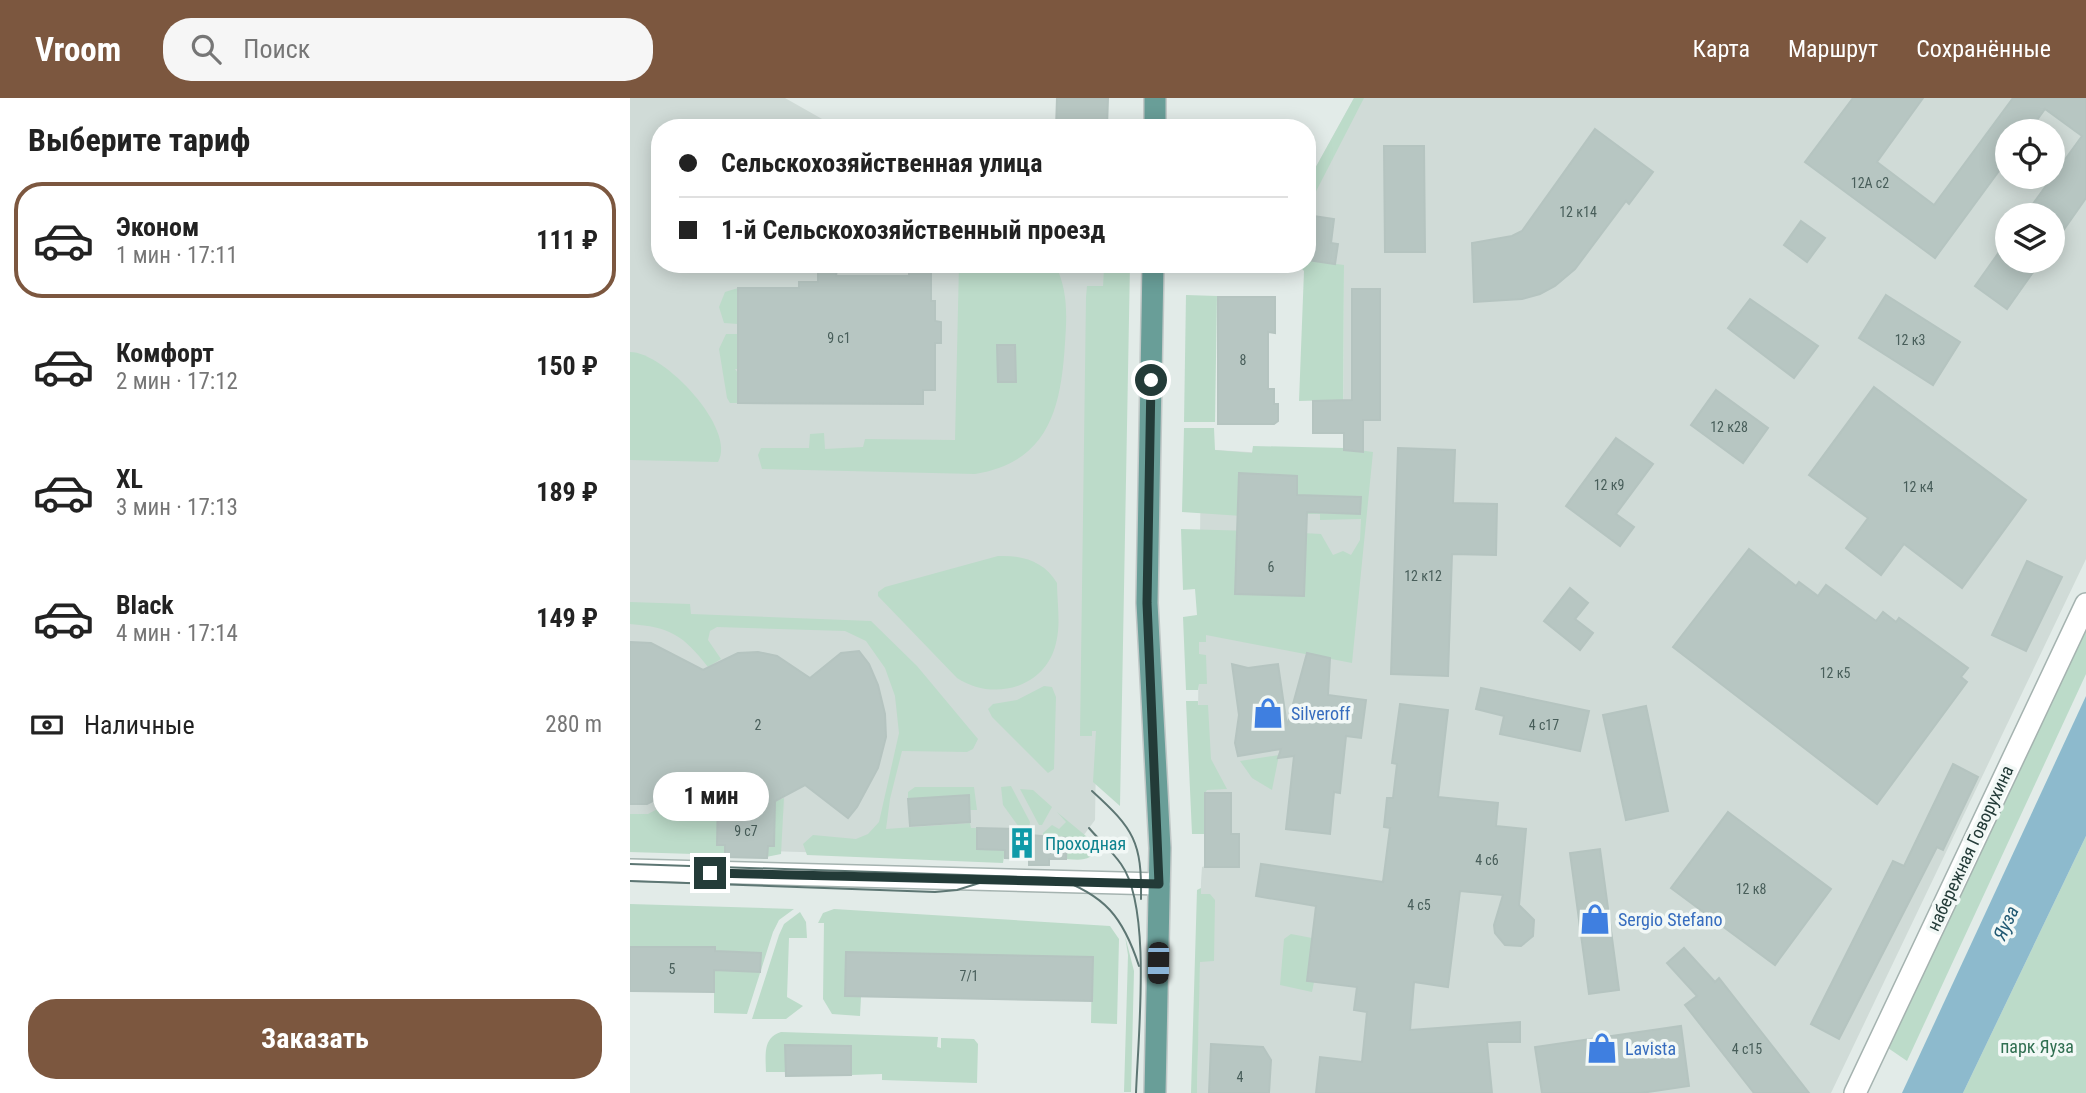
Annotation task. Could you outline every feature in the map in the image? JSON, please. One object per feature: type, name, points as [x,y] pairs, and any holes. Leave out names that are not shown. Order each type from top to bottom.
[{"type":"main road","points":[[1155,98],[1155,119]]},
{"type":"main road","points":[[1153,273],[1147,603],[1159,884],[1155,1093]]},
{"type":"street","name":"набережная Говорухина","points":[[1855,1093],[2086,604]]},
{"type":"street","points":[[630,870],[1159,884]]},
{"type":"shaded area","points":[[630,98],[785,98],[822,119],[651,119],[651,273],[1104,273],[1095,820],[1066,859],[1049,859],[1049,865],[1029,865],[1028,859],[768,851],[766,858],[725,857],[726,850],[630,846]]},
{"type":"shaded area","points":[[1354,98],[2086,98],[2086,559],[1831,1093],[1197,1093],[1201,882],[1202,867],[1205,866],[1206,822],[1198,716],[1201,449],[1343,458],[1344,266],[1316,261],[1316,167]]},
{"type":"green space","points":[[1354,98],[1364,98],[1316,191],[1316,167]]},
{"type":"green space","points":[[1316,261],[1344,265],[1343,433],[1335,433],[1335,400],[1299,401],[1304,273],[1316,273]]},
{"type":"green space","points":[[959,273],[1059,273],[1066,313],[1060,389],[1046,428],[1035,444],[1020,458],[1000,468],[975,474],[762,469],[758,455],[761,448],[809,448],[810,434],[824,433],[825,449],[863,447],[865,439],[955,440]]},
{"type":"green space","points":[[1104,273],[1130,273],[1120,806],[1093,782],[1096,731],[1092,731],[1092,736],[1080,736],[1086,297],[1087,286],[1103,286]]},
{"type":"green space","points":[[738,288],[738,324],[724,323],[719,307],[725,292]]},
{"type":"green space","points":[[1186,295],[1217,296],[1215,422],[1184,422]]},
{"type":"green space","points":[[726,334],[738,334],[738,369],[735,369],[738,373],[738,403],[730,403],[727,398],[719,349]]},
{"type":"green space","points":[[630,352],[644,355],[661,365],[694,395],[717,431],[721,448],[718,462],[630,460]]},
{"type":"green space","points":[[1184,428],[1214,428],[1215,450],[1252,453],[1253,446],[1344,448],[1373,452],[1352,663],[1206,635],[1206,642],[1199,642],[1199,654],[1206,655],[1207,684],[1199,684],[1198,690],[1186,690],[1183,617],[1197,615],[1195,589],[1183,590],[1181,529],[1253,531],[1237,539],[1235,593],[1304,596],[1306,541],[1262,539],[1266,531],[1321,534],[1333,555],[1343,551],[1351,555],[1360,540],[1361,519],[1320,520],[1320,514],[1304,514],[1303,520],[1182,512]],"holes":[[[1239,473],[1297,476],[1296,510],[1238,506]],[[1320,496],[1360,497],[1360,514],[1319,513]]]},
{"type":"green space","points":[[998,556],[1024,558],[1052,575],[1057,583],[1058,628],[1056,643],[1041,671],[1016,686],[986,689],[957,678],[878,596],[878,592],[885,587]]},
{"type":"green space","points":[[630,602],[690,604],[691,614],[871,621],[917,666],[978,739],[973,749],[967,752],[902,751],[890,799],[886,829],[970,823],[971,828],[977,828],[977,849],[1005,850],[1003,863],[807,855],[803,844],[813,835],[856,839],[868,834],[879,822],[899,733],[895,696],[885,668],[866,641],[845,631],[717,627],[710,631],[708,640],[721,659],[708,667],[691,647],[666,630],[630,624]]},
{"type":"green space","points":[[2086,623],[2086,674],[1907,1061],[1888,1048]]},
{"type":"green space","points":[[1044,686],[1052,687],[1056,697],[1054,769],[1048,773],[992,717],[988,709],[993,704],[1017,700]]},
{"type":"green space","points":[[1186,701],[1198,701],[1198,705],[1208,705],[1211,759],[1227,789],[1207,790],[1205,793],[1205,834],[1192,834]]},
{"type":"green space","points":[[1279,755],[1272,790],[1252,778],[1240,761]]},
{"type":"green space","points":[[701,786],[741,802],[762,803],[784,798],[781,854],[766,857],[768,846],[774,846],[774,817],[718,815],[717,844],[724,845],[725,855],[630,852],[630,814],[648,814]]},
{"type":"green space","points":[[1011,786],[1030,822],[1029,828],[1019,827],[1003,805],[1001,787]]},
{"type":"green space","points":[[915,787],[974,787],[977,810],[970,810],[968,795],[908,799],[908,792]]},
{"type":"green space","points":[[1020,789],[1033,790],[1052,807],[1042,825],[1039,825]]},
{"type":"green space","points":[[1057,812],[1098,846],[1093,855],[1085,859],[1066,859],[1067,838],[1043,838],[1043,833],[1052,825],[1059,829],[1066,822]]},
{"type":"green space","name":"парк Яуза","points":[[2086,836],[2086,1093],[1963,1093]]},
{"type":"green space","points":[[1201,888],[1201,894],[1210,894],[1215,900],[1214,961],[1200,962],[1197,1093],[1191,1093],[1197,890]]},
{"type":"green space","points":[[630,904],[794,909],[779,920],[773,932],[747,1014],[714,1013],[714,947],[630,947]]},
{"type":"green space","points":[[834,909],[1110,926],[1119,939],[1117,1024],[1091,1023],[1092,957],[846,952],[845,996],[861,997],[860,1016],[832,1014],[823,999],[824,923],[818,923],[823,913]]},
{"type":"green space","points":[[800,912],[806,922],[807,938],[789,938],[787,997],[803,1006],[786,1019],[752,1019],[779,935],[784,924]]},
{"type":"green space","points":[[1291,934],[1312,938],[1307,981],[1314,982],[1312,992],[1280,985],[1284,939]]},
{"type":"green space","points":[[1125,936],[1134,971],[1131,1092],[1124,1092],[1128,955]]},
{"type":"green space","points":[[781,1032],[938,1037],[937,1047],[941,1048],[941,1038],[974,1039],[978,1044],[977,1083],[882,1080],[882,1074],[851,1075],[850,1046],[785,1045],[786,1072],[766,1072],[768,1043]]},
{"type":"water","name":"Яуза","points":[[2086,696],[2086,836],[1963,1093],[1902,1093]]},
{"type":"building","points":[[1057,98],[1108,98],[1107,119],[1056,119]]},
{"type":"building","points":[[1853,98],[1923,98],[1877,162],[1934,205],[1995,122],[1995,176],[1935,258],[1805,162]]},
{"type":"building","points":[[2013,98],[2086,98],[2086,198],[2065,228],[2065,203],[2034,203],[2044,189],[2065,189],[2065,160],[2082,136],[2065,124],[2065,119],[2059,119],[2045,109],[2038,119],[1997,119]]},
{"type":"building","points":[[1595,129],[1653,172],[1629,204],[1626,201],[1575,269],[1555,286],[1522,299],[1474,302],[1472,243],[1512,236],[1522,231]]},
{"type":"building","points":[[1384,146],[1424,146],[1425,252],[1385,252]]},
{"type":"building","points":[[1316,216],[1334,219],[1331,243],[1338,244],[1335,264],[1316,261]]},
{"type":"building","points":[[1801,221],[1825,238],[1807,262],[1784,245]]},
{"type":"building","points":[[1995,258],[1995,273],[2032,273],[2007,309],[1975,286]]},
{"type":"building","points":[[818,273],[836,273],[836,276],[909,276],[909,273],[931,273],[931,301],[935,301],[935,321],[941,322],[941,343],[935,343],[935,390],[923,390],[923,404],[738,403],[738,288],[799,288],[799,282],[818,282]]},
{"type":"building","points":[[1352,289],[1380,289],[1380,420],[1363,420],[1363,452],[1344,450],[1344,433],[1313,433],[1313,401],[1352,400]]},
{"type":"building","points":[[1886,295],[1960,342],[1933,385],[1859,338]]},
{"type":"building","points":[[1218,297],[1275,297],[1275,333],[1268,332],[1268,389],[1274,389],[1274,404],[1278,404],[1278,421],[1274,424],[1218,424]]},
{"type":"building","points":[[1750,299],[1818,346],[1794,378],[1728,328]]},
{"type":"building","points":[[997,345],[1015,345],[1016,382],[998,382]]},
{"type":"building","points":[[1874,387],[2026,500],[1962,588],[1904,544],[1881,575],[1846,548],[1868,518],[1809,475]]},
{"type":"building","points":[[1716,390],[1768,428],[1743,463],[1691,425]]},
{"type":"building","points":[[1616,438],[1653,464],[1616,514],[1634,527],[1620,546],[1566,506]]},
{"type":"building","points":[[1398,448],[1455,450],[1453,503],[1497,504],[1496,555],[1452,554],[1448,676],[1391,674]]},
{"type":"building","points":[[1239,473],[1297,476],[1297,495],[1361,497],[1360,514],[1307,512],[1304,596],[1235,594]]},
{"type":"building","points":[[1749,549],[1796,586],[1799,582],[1818,596],[1826,585],[1876,621],[1883,612],[1896,622],[1899,618],[1968,668],[1961,677],[1967,682],[1877,804],[1673,647]]},
{"type":"building","points":[[2027,561],[2062,577],[2026,651],[1992,635]]},
{"type":"building","points":[[1570,588],[1588,603],[1575,619],[1593,633],[1580,650],[1544,621]]},
{"type":"building","points":[[630,642],[651,643],[703,670],[738,653],[758,652],[777,656],[810,678],[841,653],[859,651],[869,664],[878,685],[885,714],[886,737],[878,768],[857,807],[848,818],[805,785],[775,801],[774,846],[768,846],[767,858],[725,857],[725,845],[717,845],[718,796],[694,780],[647,804],[630,804]]},
{"type":"building","points":[[1307,653],[1330,658],[1328,695],[1366,700],[1361,738],[1346,736],[1340,793],[1334,792],[1330,834],[1286,829],[1294,756],[1278,758],[1281,749],[1238,756],[1235,743],[1239,715],[1232,664],[1248,668],[1278,664],[1287,726]]},
{"type":"building","points":[[1481,688],[1589,711],[1580,751],[1500,734],[1504,716],[1476,709]]},
{"type":"building","points":[[1400,704],[1448,710],[1438,797],[1498,803],[1496,826],[1526,829],[1519,905],[1534,920],[1533,936],[1521,946],[1505,945],[1495,933],[1494,925],[1503,895],[1460,891],[1448,987],[1414,982],[1410,1030],[1520,1022],[1520,1042],[1487,1042],[1492,1093],[1316,1093],[1320,1057],[1362,1062],[1367,1012],[1354,1010],[1357,987],[1307,981],[1316,906],[1256,896],[1261,864],[1383,882],[1390,828],[1384,827],[1387,798],[1393,798],[1397,764],[1392,763]]},
{"type":"building","points":[[1646,706],[1668,811],[1626,820],[1603,715]]},
{"type":"building","points":[[1953,764],[1978,777],[1943,850],[1937,847],[1839,1039],[1811,1024],[1893,861],[1904,866]]},
{"type":"building","points":[[1205,793],[1231,793],[1231,834],[1239,834],[1239,867],[1205,867]]},
{"type":"building","points":[[969,795],[970,822],[910,826],[908,799]]},
{"type":"building","points":[[1728,812],[1831,889],[1775,965],[1671,888]]},
{"type":"building","name":"Проходная","points":[[977,828],[1016,829],[1016,834],[1067,838],[1066,859],[1049,859],[1049,865],[1029,865],[1029,859],[1005,858],[1005,850],[977,849]]},
{"type":"building","points":[[1600,849],[1619,990],[1589,994],[1570,853]]},
{"type":"building","points":[[630,947],[715,947],[715,951],[761,953],[760,972],[714,970],[714,992],[630,991]]},
{"type":"building","points":[[1684,948],[1715,982],[1719,978],[1809,1093],[1754,1093],[1685,1005],[1697,996],[1667,963]]},
{"type":"building","points":[[846,952],[1093,957],[1092,1001],[845,996]]},
{"type":"building","points":[[1681,1026],[1689,1086],[1641,1093],[1542,1093],[1535,1047]]},
{"type":"building","points":[[1211,1044],[1263,1047],[1271,1060],[1269,1093],[1209,1093]]},
{"type":"building","points":[[785,1045],[851,1046],[851,1075],[786,1076]]},
{"type":"tram line","points":[[1092,791],[1118,816],[1133,838],[1140,863],[1141,899]]},
{"type":"tram line","points":[[1089,828],[1121,864],[1131,884],[1137,910],[1141,974],[1136,1093]]},
{"type":"tram line","points":[[630,864],[1056,878],[1087,892],[1110,910],[1126,934],[1139,966]]},
{"type":"tram line","points":[[630,881],[935,892],[957,890],[989,880]]},
{"type":"place","name":"Silveroff","points":[[1268,713]]},
{"type":"place","name":"Проходная","points":[[1022,843]]},
{"type":"place","name":"Sergio Stefano","points":[[1595,919]]},
{"type":"place","name":"Lavista","points":[[1602,1048]]},
{"type":"route","points":[[710,873],[1159,884],[1160,848],[1147,603],[1151,380]]}]
